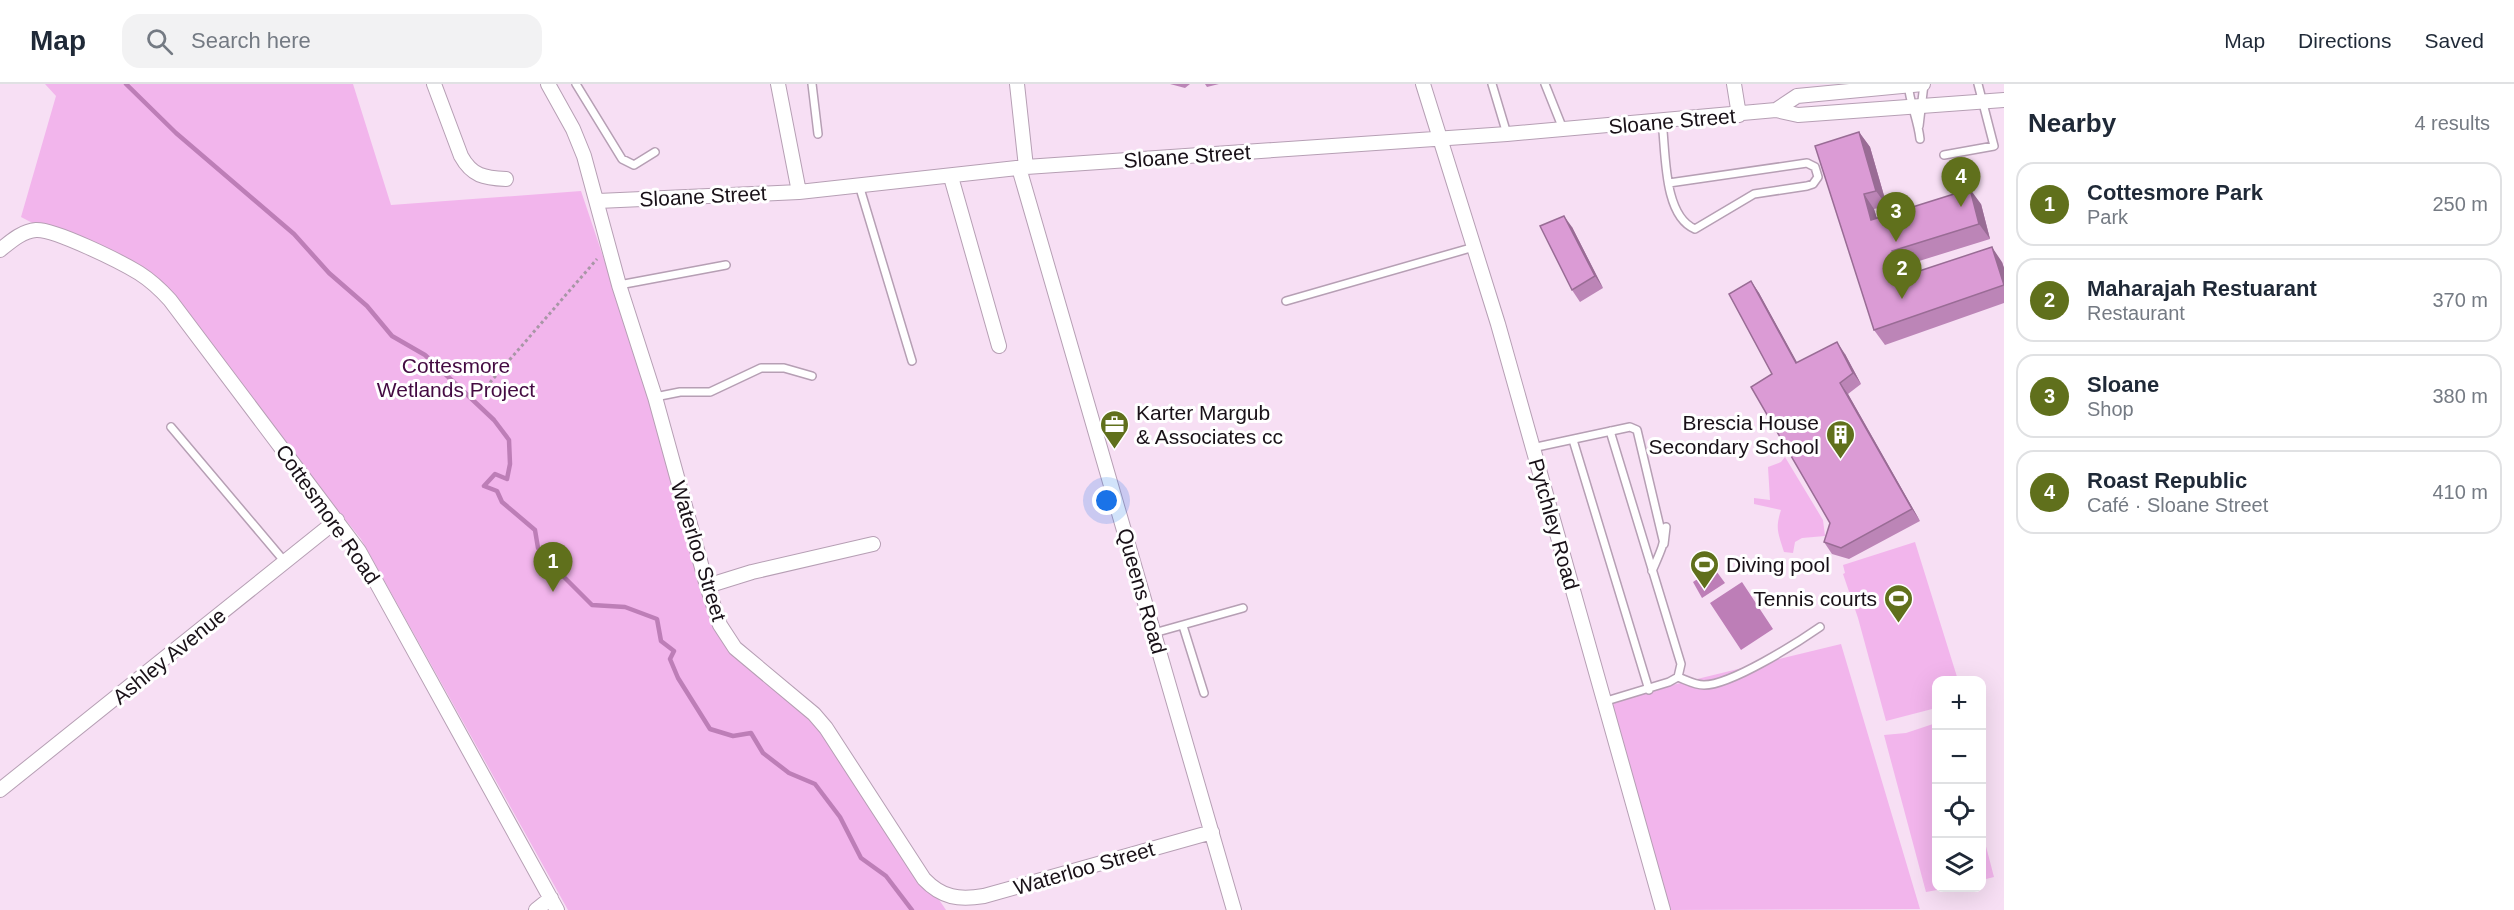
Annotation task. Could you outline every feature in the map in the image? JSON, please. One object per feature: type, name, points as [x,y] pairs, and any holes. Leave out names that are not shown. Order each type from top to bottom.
[{"type":"street","points":[[434,84],[461,156],[467,166],[479,176],[506,179]]},
{"type":"street","name":"Waterloo Street","points":[[548,84],[573,129],[598,201],[619,285],[655,397],[707,586],[727,638],[755,666],[814,714],[826,728],[915,867],[938,893],[955,898],[984,896],[1212,832]]},
{"type":"street","points":[[778,84],[799,192]]},
{"type":"street","name":"Queens Road","points":[[1017,84],[1023,168],[1234,910]]},
{"type":"street","name":"Pytchley Road","points":[[1423,84],[1474,247],[1663,910]]},
{"type":"street","points":[[1734,84],[1739,115]]},
{"type":"street","name":"Sloane Street","points":[[1776,110],[1797,96],[1924,84]]},
{"type":"street","name":"Sloane Street","points":[[598,201],[799,192],[1023,168],[1507,134],[1776,110],[1798,115],[2004,100]]},
{"type":"street","points":[[951,177],[999,346]]},
{"type":"street","name":"Cottesmore Road","points":[[0,250],[20,235],[34,230],[59,235],[125,265],[161,291],[337,520],[375,579],[554,904]]},
{"type":"street","name":"Ashley Avenue","points":[[0,790],[337,520]]},
{"type":"street","points":[[707,586],[752,572],[873,544]]},
{"type":"street","points":[[536,910],[554,904]]},
{"type":"lane","points":[[576,84],[622,159],[634,165],[655,152]]},
{"type":"lane","points":[[813,84],[818,134]]},
{"type":"lane","points":[[1492,84],[1507,134]]},
{"type":"lane","points":[[1545,84],[1563,129]]},
{"type":"lane","points":[[1919,127],[1917,106],[1924,84]]},
{"type":"lane","points":[[1944,155],[1994,146],[1978,84]]},
{"type":"lane","points":[[1908,85],[1917,106],[1920,139]]},
{"type":"lane","points":[[1662,121],[1669,183],[1671,199],[1678,216],[1687,226],[1695,229],[1754,194],[1807,186],[1813,184],[1818,177],[1815,167],[1807,163],[1669,183]]},
{"type":"lane","points":[[859,185],[912,361]]},
{"type":"lane","points":[[1286,301],[1474,247]]},
{"type":"lane","points":[[619,285],[726,265]]},
{"type":"lane","points":[[655,397],[680,392],[717,390],[761,369],[784,368],[812,376]]},
{"type":"lane","points":[[1532,448],[1630,426],[1637,430],[1664,544],[1652,571]]},
{"type":"lane","points":[[171,427],[285,562]]},
{"type":"lane","points":[[1603,702],[1670,682],[1678,676],[1681,664],[1610,431]]},
{"type":"lane","points":[[1573,440],[1649,690]]},
{"type":"lane","points":[[1154,633],[1243,608]]},
{"type":"lane","points":[[1183,626],[1204,693]]},
{"type":"lane","points":[[1678,676],[1704,685],[1723,681],[1794,644],[1820,627]]},
{"type":"path","points":[[486,387],[609,246]]},
{"type":"green space","name":"Cottesmore Wetlands Project","points":[[45,84],[353,84],[391,205],[581,191],[734,645],[815,716],[946,910],[568,910],[361,539],[161,290],[21,217],[56,96]]},
{"type":"green space","points":[[1785,457],[1823,520],[1825,536],[1802,538],[1795,542],[1793,553],[1784,552],[1779,535],[1778,522],[1781,510],[1754,504],[1754,498],[1770,500],[1768,467],[1781,462]]},
{"type":"green space","name":"Tennis courts","points":[[1915,542],[1957,676],[1932,676],[1932,709],[1886,721],[1858,618],[1843,574],[1845,573],[1843,565]]},
{"type":"green space","points":[[1841,644],[1920,909],[1670,910],[1603,702]]},
{"type":"green space","points":[[1932,724],[1932,891],[1926,892],[1884,735],[1906,733]]},
{"type":"green space","points":[[1986,846],[1994,877],[1986,879]]},
{"type":"shaded area","name":"Diving pool","points":[[1714,568],[1725,583],[1702,598],[1693,582]]},
{"type":"shaded area","points":[[1742,582],[1773,629],[1741,650],[1710,603]]},
{"type":"building","points":[[1859,132],[1876,191],[1864,194],[1871,220],[1970,189],[1979,224],[1892,251],[1901,277],[1992,247],[2004,285],[1874,330],[1815,146]]},
{"type":"building","points":[[1564,216],[1595,276],[1572,290],[1540,226]]},
{"type":"building","name":"Brescia House Secondary School","points":[[1751,281],[1796,363],[1837,342],[1853,373],[1840,383],[1912,509],[1841,548],[1824,542],[1830,523],[1751,387],[1772,374],[1729,294]]},
{"type":"waterway","points":[[126,84],[176,133],[294,234],[329,273],[367,306],[392,336],[425,355],[494,420],[509,440],[510,464],[507,479],[495,474],[484,486],[497,491],[502,502],[535,530],[538,548],[559,561],[562,575],[592,605],[625,607],[657,619],[661,641],[674,651],[670,659],[678,678],[710,729],[733,736],[751,733],[763,753],[789,773],[815,784],[840,817],[861,858],[886,876],[912,910]]},
{"type":"place","name":"Roast Republic","points":[[1961,207]]},
{"type":"place","name":"Sloane","points":[[1896,242]]},
{"type":"place","name":"Maharajah Restuarant","points":[[1902,299]]},
{"type":"place","name":"Karter Margub & Associates cc","points":[[1115,450]]},
{"type":"place","name":"Brescia House Secondary School","points":[[1840,460]]},
{"type":"place","name":"Diving pool","points":[[1705,590]]},
{"type":"place","name":"Cottesmore Park","points":[[553,592]]},
{"type":"place","name":"Tennis courts","points":[[1898,624]]}]
